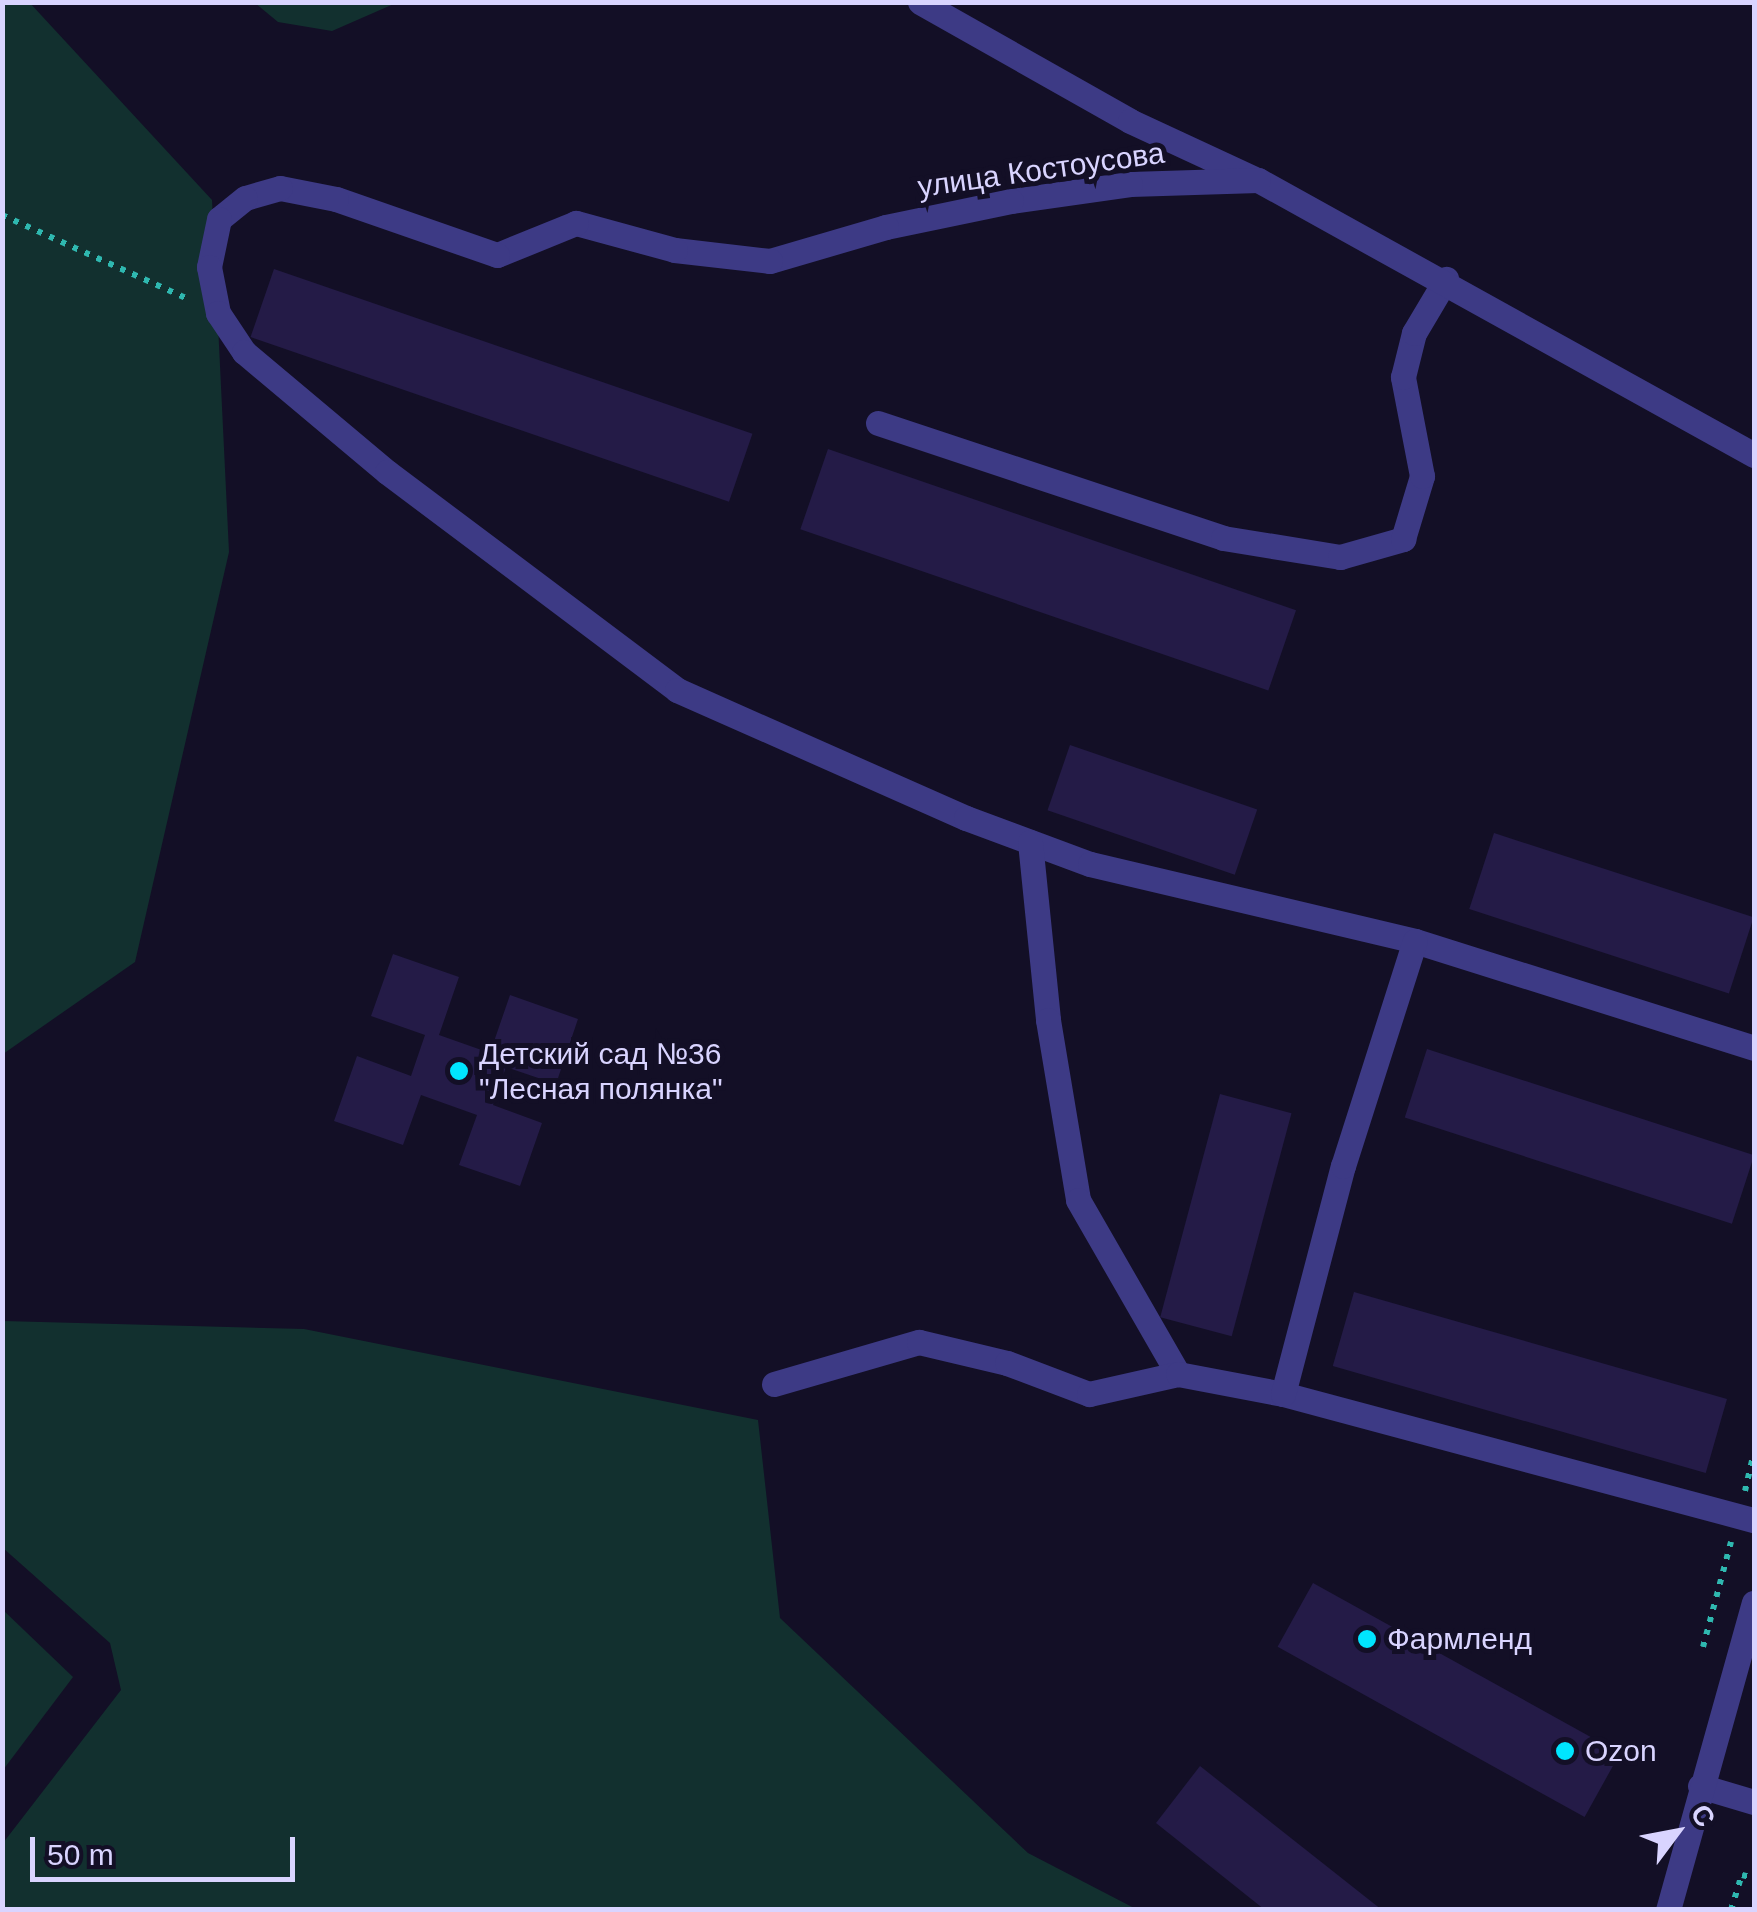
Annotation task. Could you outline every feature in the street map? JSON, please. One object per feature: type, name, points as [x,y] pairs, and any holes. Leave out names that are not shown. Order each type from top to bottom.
[{"type":"street","points":[[920,2],[1130,121],[1258,180]]},
{"type":"street","name":"улица Костоусова","points":[[218,313],[209,267],[219,219],[246,198],[280,188],[336,199],[497,255],[576,223],[676,250],[770,261],[886,227],[1011,201],[1130,184],[1258,180],[1446,279],[1754,454]]},
{"type":"street","points":[[878,424],[1222,538],[1340,558],[1404,539],[1422,476],[1402,377],[1414,332],[1446,279]]},
{"type":"street","points":[[218,313],[244,352],[387,472],[677,690],[1030,842],[1090,864],[1415,941],[1754,1048]]},
{"type":"street","points":[[1030,842],[1048,1020],[1078,1200],[1178,1374]]},
{"type":"street","points":[[1283,1394],[1343,1166],[1415,941]]},
{"type":"street","points":[[774,1384],[919,1342],[1006,1363],[1089,1394],[1178,1374],[1283,1394],[1746,1517]]},
{"type":"street","points":[[1668,1910],[1754,1604]]},
{"type":"street","points":[[1700,1786],[1754,1802]]},
{"type":"path","points":[[2,214],[218,313]]},
{"type":"path","points":[[1703,1647],[1746,1517],[1754,1453]]},
{"type":"path","points":[[1731,1910],[1742,1875],[1754,1878]]},
{"type":"green space","points":[[29,2],[212,200],[229,552],[135,962],[3,1054],[2,3]]},
{"type":"green space","points":[[255,3],[396,3],[332,31],[278,22]]},
{"type":"green space","points":[[3,1321],[304,1329],[758,1420],[780,1618],[1028,1853],[1136,1909],[3,1909],[3,1843],[121,1690],[110,1643],[3,1548]]},
{"type":"green space","points":[[2,1609],[73,1677],[3,1770],[2,1770]]},
{"type":"building","points":[[274,269],[752,434],[729,502],[251,337]]},
{"type":"building","points":[[828,449],[1296,610],[1268,691],[800,529]]},
{"type":"building","points":[[1070,745],[1257,809],[1235,875],[1048,810]]},
{"type":"building","points":[[1494,833],[1754,917],[1729,993],[1469,909]]},
{"type":"building","name":"Детский сад №36 \"Лесная полянка\"","points":[[393,954],[459,977],[439,1035],[490,1053],[510,995],[578,1019],[556,1084],[506,1067],[493,1105],[542,1123],[520,1186],[459,1165],[477,1115],[421,1095],[403,1145],[334,1121],[357,1056],[411,1076],[425,1035],[371,1016]]},
{"type":"building","points":[[1427,1049],[1754,1155],[1732,1224],[1405,1117]]},
{"type":"building","points":[[1220,1094],[1291,1113],[1232,1336],[1160,1317]]},
{"type":"building","points":[[1354,1292],[1727,1399],[1706,1473],[1333,1366]]},
{"type":"building","points":[[1313,1583],[1620,1753],[1585,1817],[1278,1647]]},
{"type":"building","points":[[1200,1766],[1382,1910],[1265,1910],[1156,1823]]},
{"type":"place","name":"Детский сад №36 \"Лесная полянка\"","points":[[459,1071]]},
{"type":"place","name":"Фармленд","points":[[1367,1639]]},
{"type":"place","name":"Ozon","points":[[1565,1751]]}]
